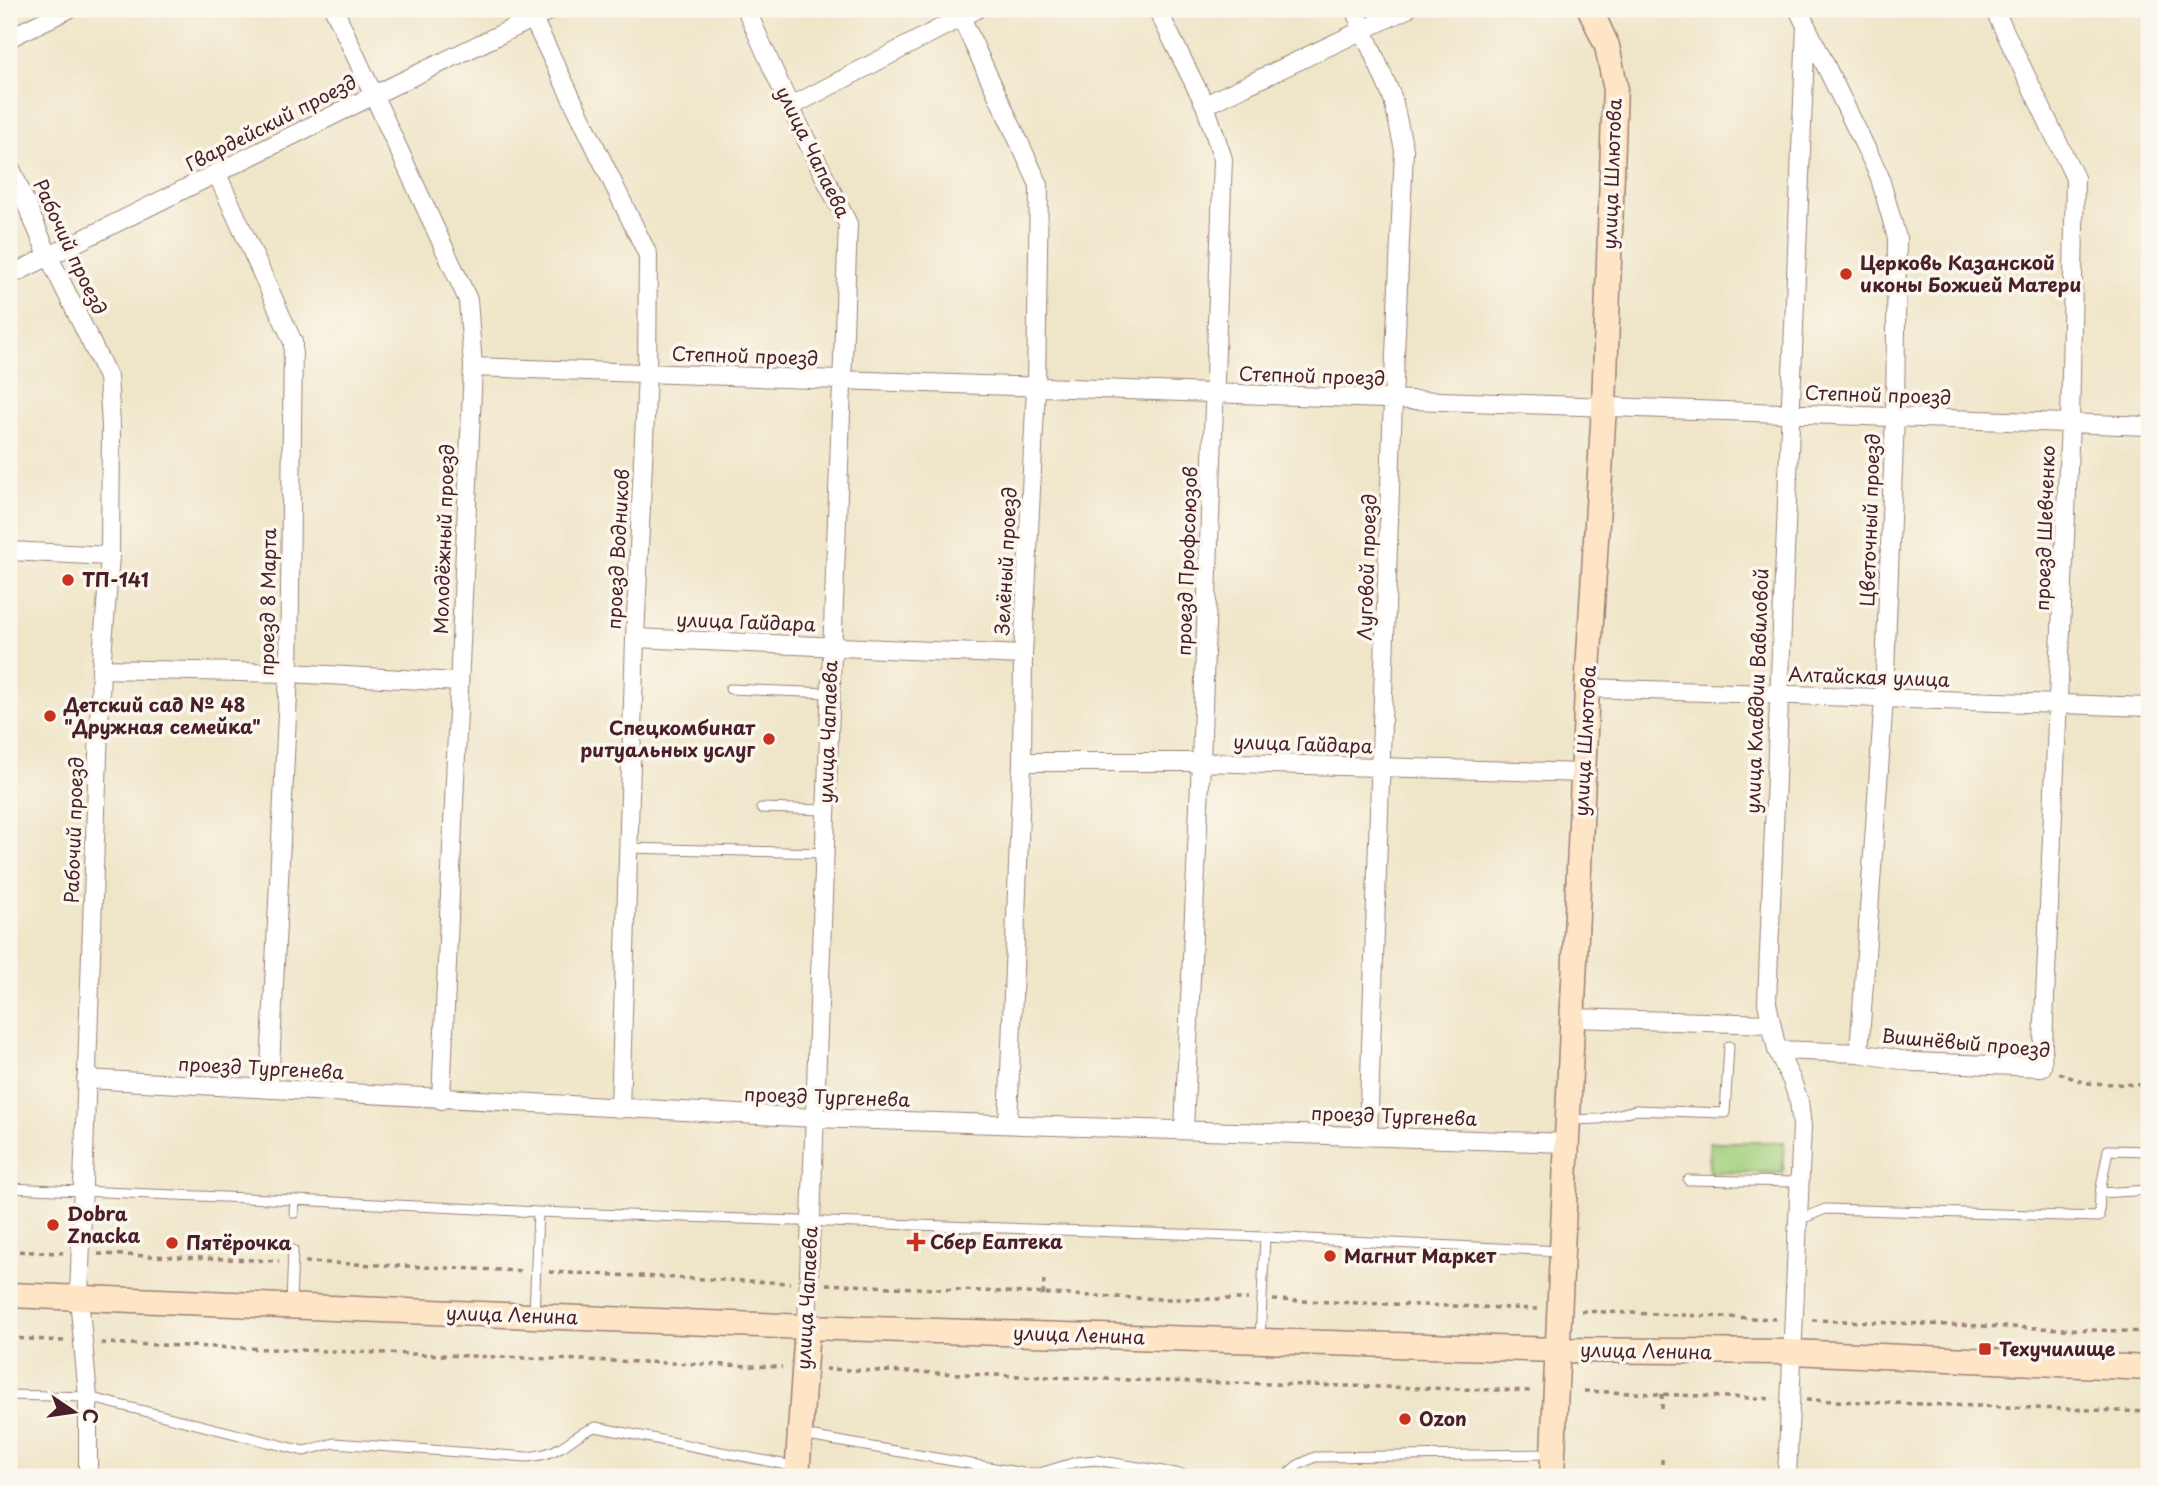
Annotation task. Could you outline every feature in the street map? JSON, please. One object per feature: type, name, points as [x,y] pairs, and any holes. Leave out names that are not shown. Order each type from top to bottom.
[{"type":"main road","name":"улица Шлютова","points":[[1552,1466],[1587,688],[1604,407],[1615,85],[1608,46],[1590,9]]},
{"type":"main road","name":"улица Ленина","points":[[9,1295],[807,1327],[1559,1350],[1791,1352],[2149,1368]]},
{"type":"main road","name":"улица Чапаева","points":[[798,1472],[807,1327]]},
{"type":"street","points":[[9,38],[69,9]]},
{"type":"street","name":"Молодёжный проезд","points":[[334,9],[468,300],[473,367],[441,1100]]},
{"type":"street","name":"Гвардейский проезд","points":[[9,276],[553,9]]},
{"type":"street","name":"улица Чапаева","points":[[746,9],[790,107],[848,224],[807,1327]]},
{"type":"street","name":"проезд Профсоюзов","points":[[1157,9],[1205,105],[1223,159],[1201,762],[1184,1129]]},
{"type":"street","name":"Луговой проезд","points":[[1354,9],[1393,99],[1404,150],[1368,1136]]},
{"type":"street","points":[[1205,105],[1407,9]]},
{"type":"street","name":"проезд Шевченко","points":[[1994,9],[2075,178],[2070,422],[2042,1067]]},
{"type":"street","points":[[790,107],[969,13]]},
{"type":"street","name":"Зелёный проезд","points":[[969,13],[1039,186],[1036,387],[1023,654],[1022,762],[1009,1124]]},
{"type":"street","name":"улица Клавдии Вавиловой","points":[[1787,1477],[1802,1126],[1792,1081],[1777,1050],[1767,1003],[1802,17]]},
{"type":"street","name":"Цветочный проезд","points":[[1802,17],[1880,175],[1897,238],[1895,417],[1884,698],[1859,1053]]},
{"type":"street","name":"проезд Водников","points":[[533,19],[648,254],[647,373],[635,638],[620,1109]]},
{"type":"street","name":"Рабочий проезд","points":[[9,164],[49,257],[108,377],[111,425],[110,556],[101,669],[79,1298],[88,1397],[88,1477]]},
{"type":"street","name":"проезд 8 Марта","points":[[217,174],[293,342],[289,673],[269,1089]]},
{"type":"street","name":"Степной проезд","points":[[473,367],[2149,426]]},
{"type":"street","points":[[9,551],[110,556]]},
{"type":"street","name":"улица Гайдара","points":[[635,638],[1023,654]]},
{"type":"street","points":[[101,669],[289,673],[459,682]]},
{"type":"street","name":"Алтайская улица","points":[[1587,688],[2149,707]]},
{"type":"street","name":"улица Гайдара","points":[[1022,762],[1201,762],[1584,773]]},
{"type":"street","points":[[1573,1018],[1770,1024]]},
{"type":"street","name":"Вишнёвый проезд","points":[[1777,1050],[1859,1053],[1913,1062],[2042,1067]]},
{"type":"street","name":"проезд Тургенева","points":[[86,1079],[815,1118],[1368,1136],[1568,1132]]},
{"type":"lane","points":[[730,689],[830,693]]},
{"type":"lane","points":[[761,808],[826,810]]},
{"type":"lane","points":[[628,848],[824,853]]},
{"type":"lane","points":[[1568,1132],[1600,1119],[1635,1110],[1726,1113],[1729,1045]]},
{"type":"lane","points":[[1798,1217],[1804,1218],[1825,1209],[2099,1217],[2108,1150],[2149,1151]]},
{"type":"lane","points":[[1688,1180],[1799,1182]]},
{"type":"lane","points":[[9,1188],[538,1212],[811,1219],[1563,1251]]},
{"type":"lane","points":[[2101,1193],[2149,1190]]},
{"type":"lane","points":[[294,1213],[295,1200]]},
{"type":"lane","points":[[534,1316],[538,1212]]},
{"type":"lane","points":[[1259,1341],[1265,1237]]},
{"type":"lane","points":[[291,1306],[293,1250]]},
{"type":"lane","points":[[9,1395],[88,1397],[304,1451],[334,1444],[527,1457],[558,1449],[584,1430],[596,1427],[798,1472]]},
{"type":"lane","points":[[800,1434],[1023,1473],[1040,1473],[1076,1462],[1096,1460],[1199,1477]]},
{"type":"lane","points":[[1284,1477],[1297,1465],[1315,1457],[1552,1466]]},
{"type":"path","name":"Вишнёвый проезд","points":[[2042,1067],[2085,1083],[2149,1085]]},
{"type":"path","points":[[9,1251],[536,1271],[1043,1295],[1262,1300],[2149,1332]]},
{"type":"path","points":[[1043,1295],[1044,1280]]},
{"type":"path","points":[[9,1338],[1158,1381],[1536,1391]]},
{"type":"path","points":[[1584,1391],[2149,1412]]},
{"type":"path","points":[[1662,1394],[1662,1409]]},
{"type":"path","points":[[1662,1454],[1662,1474]]},
{"type":"path","points":[[1581,1471],[1746,1477]]},
{"type":"green space","points":[[1710,1142],[1784,1142],[1783,1173],[1709,1172]]},
{"type":"place","name":"Церковь Казанской иконы Божией Матери","points":[[1846,274]]},
{"type":"place","name":"ТП-141","points":[[68,580]]},
{"type":"place","name":"Детский сад № 48 \"Дружная семейка\"","points":[[50,716]]},
{"type":"place","name":"Спецкомбинат ритуальных услуг","points":[[769,739]]},
{"type":"place","name":"Dobra Znacka","points":[[53,1225]]},
{"type":"place","name":"Сбер Еаптека","points":[[916,1242]]},
{"type":"place","name":"Пятёрочка","points":[[172,1243]]},
{"type":"place","name":"Магнит Маркет","points":[[1330,1256]]},
{"type":"place","name":"Техучилище","points":[[1985,1349]]},
{"type":"place","name":"Ozon","points":[[1405,1419]]}]
